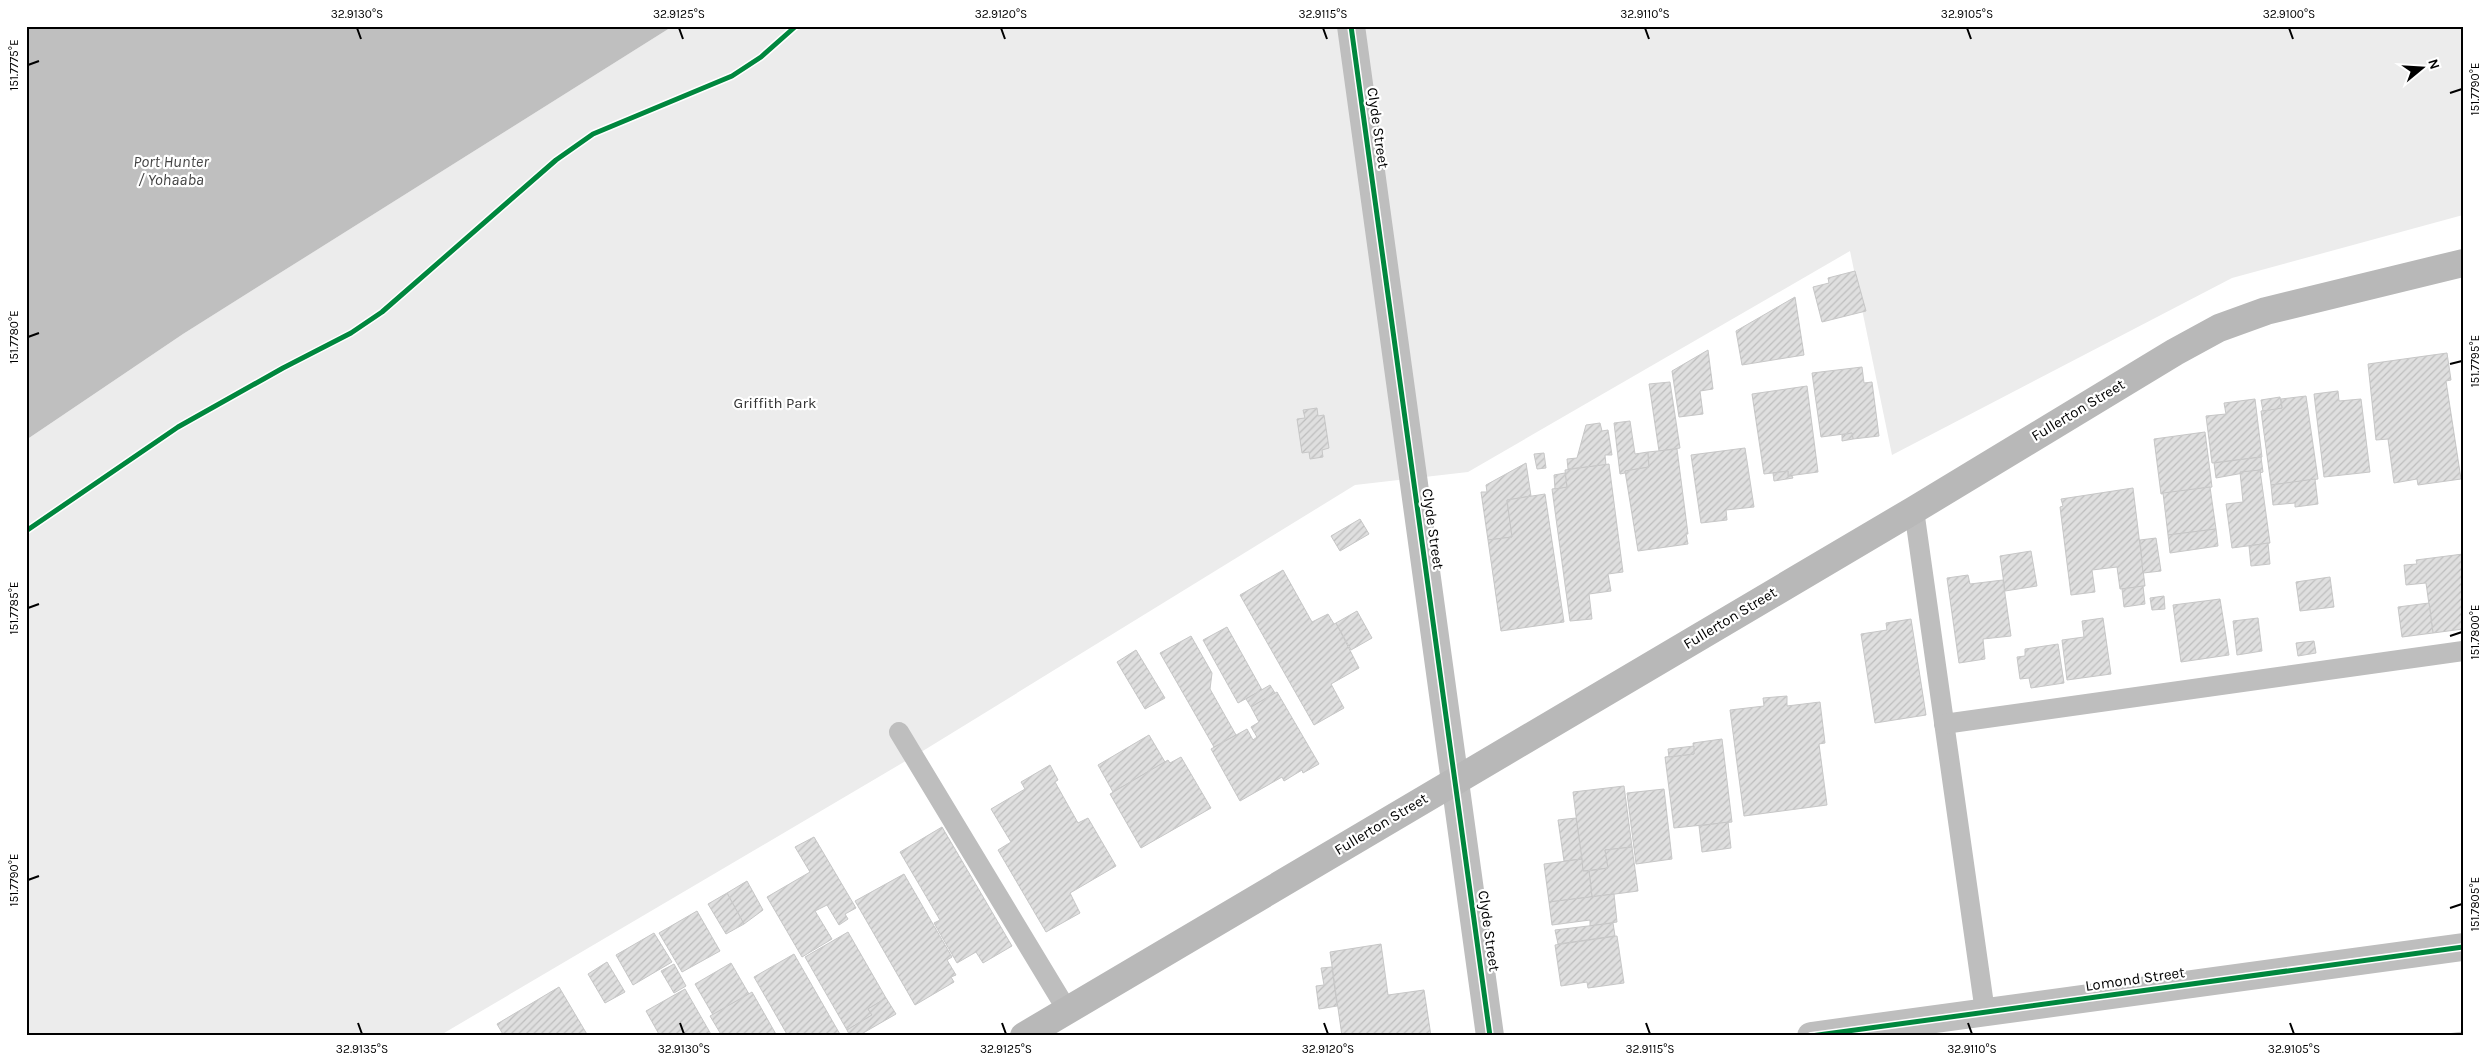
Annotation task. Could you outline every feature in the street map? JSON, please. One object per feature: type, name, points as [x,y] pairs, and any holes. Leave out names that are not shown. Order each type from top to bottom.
[{"type":"main road","name":"Fullerton Street","points":[[1038,1032],[1067,1010],[1914,510],[2174,352],[2219,328],[2266,311],[2463,263]]},
{"type":"street","name":"Clyde Street","points":[[1352,26],[1490,1036]]},
{"type":"street","name":"Lomond Street","points":[[1811,1036],[2463,946]]},
{"type":"lane","points":[[1914,510],[1985,1012]]},
{"type":"lane","points":[[1944,724],[2463,651]]},
{"type":"lane","points":[[899,732],[1067,1010]]},
{"type":"green space","name":"Griffith Park","points":[[673,26],[2463,26],[2463,215],[2232,278],[1892,455],[1850,251],[1468,472],[1355,485],[926,749],[439,1036],[26,1036],[26,440],[183,334]]},
{"type":"water","name":"Port Hunter / Yohaaba","points":[[26,26],[673,26],[183,334],[26,440]]},
{"type":"building","points":[[1855,271],[1866,311],[1822,322],[1813,287],[1829,283],[1828,278]]},
{"type":"building","points":[[1795,297],[1804,355],[1742,365],[1736,331]]},
{"type":"building","points":[[1708,350],[1713,389],[1700,391],[1703,414],[1679,417],[1672,371]]},
{"type":"building","points":[[2447,353],[2451,380],[2446,381],[2461,479],[2418,485],[2417,479],[2394,483],[2388,439],[2376,440],[2368,364]]},
{"type":"building","points":[[1862,367],[1864,383],[1872,382],[1879,436],[1853,439],[1852,433],[1821,437],[1812,373]]},
{"type":"building","points":[[1670,382],[1680,448],[1659,451],[1649,384]]},
{"type":"building","points":[[1807,386],[1818,472],[1788,476],[1788,471],[1764,474],[1752,394]]},
{"type":"building","points":[[2338,391],[2339,401],[2361,399],[2370,472],[2324,477],[2314,394]]},
{"type":"building","points":[[2306,396],[2318,479],[2271,485],[2261,411],[2282,408],[2281,399]]},
{"type":"building","points":[[2280,397],[2282,408],[2263,411],[2261,400]]},
{"type":"building","points":[[2255,399],[2262,457],[2212,463],[2206,416],[2226,414],[2224,403]]},
{"type":"building","points":[[1317,408],[1318,416],[1324,415],[1329,448],[1322,450],[1323,457],[1310,459],[1309,452],[1302,453],[1297,419],[1305,418],[1303,410]]},
{"type":"building","points":[[1630,421],[1635,454],[1648,452],[1649,467],[1625,471],[1625,473],[1620,474],[1614,423]]},
{"type":"building","points":[[1600,423],[1602,431],[1608,430],[1612,455],[1605,455],[1606,465],[1568,469],[1567,459],[1577,458],[1586,425]]},
{"type":"building","points":[[2205,432],[2212,487],[2161,494],[2154,439]]},
{"type":"building","points":[[1852,433],[1853,439],[1842,441],[1842,435]]},
{"type":"building","points":[[1745,448],[1754,507],[1726,510],[1727,520],[1701,523],[1691,455]]},
{"type":"building","points":[[1677,449],[1688,544],[1638,551],[1625,471],[1649,467],[1648,452]]},
{"type":"building","points":[[1544,453],[1546,468],[1537,469],[1534,454]]},
{"type":"building","points":[[2261,457],[2263,472],[2260,473],[2260,470],[2216,478],[2214,463]]},
{"type":"building","points":[[1526,463],[1531,496],[1507,500],[1512,537],[1488,540],[1481,492],[1487,492],[1486,485]]},
{"type":"building","points":[[1609,464],[1623,572],[1608,574],[1611,591],[1589,594],[1592,619],[1570,621],[1552,489],[1567,487],[1565,470]]},
{"type":"building","points":[[2260,470],[2270,543],[2232,548],[2226,504],[2243,502],[2240,472]]},
{"type":"building","points":[[1788,471],[1788,476],[1793,478],[1774,481],[1773,473]]},
{"type":"building","points":[[1565,473],[1567,487],[1555,489],[1554,475]]},
{"type":"building","points":[[2315,479],[2318,504],[2295,507],[2295,503],[2273,505],[2271,485]]},
{"type":"building","points":[[2210,487],[2216,529],[2168,535],[2163,493]]},
{"type":"building","points":[[2133,488],[2145,586],[2120,589],[2117,567],[2092,570],[2095,592],[2071,595],[2060,507],[2063,506],[2061,499]]},
{"type":"building","points":[[1545,494],[1564,622],[1501,631],[1488,540],[1512,537],[1507,500]]},
{"type":"building","points":[[1360,519],[1369,534],[1340,551],[1331,536]]},
{"type":"building","points":[[2216,529],[2218,546],[2170,553],[2168,535]]},
{"type":"building","points":[[2156,538],[2161,571],[2143,573],[2140,540]]},
{"type":"building","points":[[2268,543],[2270,564],[2251,566],[2249,546]]},
{"type":"building","points":[[2031,551],[2037,586],[2005,591],[2000,556]]},
{"type":"building","points":[[2463,554],[2463,629],[2433,633],[2426,583],[2406,585],[2404,565],[2417,564],[2416,560]]},
{"type":"building","points":[[1283,570],[1312,622],[1328,614],[1334,624],[1336,623],[1359,668],[1331,684],[1344,708],[1314,725],[1240,595]]},
{"type":"building","points":[[1968,575],[1970,584],[2003,580],[2011,636],[1983,639],[1985,659],[1959,663],[1947,578]]},
{"type":"building","points":[[2330,577],[2334,607],[2300,611],[2296,582]]},
{"type":"building","points":[[2143,586],[2145,604],[2124,607],[2122,589]]},
{"type":"building","points":[[2164,596],[2165,609],[2152,610],[2150,598]]},
{"type":"building","points":[[2220,599],[2229,655],[2181,662],[2173,605]]},
{"type":"building","points":[[2429,603],[2433,633],[2402,637],[2398,607]]},
{"type":"building","points":[[1357,611],[1372,638],[1351,650],[1336,623]]},
{"type":"building","points":[[2103,618],[2111,674],[2067,680],[2062,640],[2084,637],[2082,621]]},
{"type":"building","points":[[2258,618],[2262,651],[2237,655],[2233,621]]},
{"type":"building","points":[[1911,619],[1926,715],[1875,723],[1861,634],[1887,630],[1886,623]]},
{"type":"building","points":[[1227,627],[1262,690],[1238,703],[1203,640]]},
{"type":"building","points":[[1191,636],[1212,673],[1210,689],[1236,735],[1214,747],[1160,653]]},
{"type":"building","points":[[2314,641],[2316,653],[2298,656],[2296,643]]},
{"type":"building","points":[[2058,644],[2064,683],[2031,688],[2029,678],[2020,679],[2017,657],[2025,656],[2025,649]]},
{"type":"building","points":[[1136,650],[1165,698],[1145,709],[1117,662]]},
{"type":"building","points":[[1270,685],[1275,693],[1251,707],[1246,699]]},
{"type":"building","points":[[1277,692],[1319,764],[1303,773],[1302,770],[1284,781],[1282,777],[1240,801],[1211,749],[1247,729],[1253,740],[1257,737],[1251,727],[1259,722],[1251,707]]},
{"type":"building","points":[[1787,696],[1787,706],[1820,702],[1825,743],[1819,744],[1827,805],[1744,816],[1730,710],[1764,706],[1763,698]]},
{"type":"building","points":[[1149,735],[1165,762],[1113,792],[1098,765]]},
{"type":"building","points":[[1722,739],[1732,822],[1674,828],[1665,757],[1694,754],[1693,743]]},
{"type":"building","points":[[1694,746],[1694,754],[1669,757],[1668,749]]},
{"type":"building","points":[[1181,757],[1211,808],[1141,848],[1110,794],[1168,760],[1170,763]]},
{"type":"building","points":[[1050,765],[1058,780],[1055,782],[1078,823],[1088,818],[1116,866],[1070,893],[1080,913],[1046,932],[998,850],[1011,842],[991,809],[1025,789],[1021,782]]},
{"type":"building","points":[[1624,786],[1632,847],[1605,850],[1608,868],[1583,871],[1573,792]]},
{"type":"building","points":[[1664,789],[1672,859],[1636,864],[1627,793]]},
{"type":"building","points":[[1576,818],[1582,859],[1564,861],[1558,820]]},
{"type":"building","points":[[1728,822],[1731,848],[1702,852],[1699,826]]},
{"type":"building","points":[[942,827],[1012,946],[983,963],[976,952],[957,963],[934,923],[940,920],[900,852]]},
{"type":"building","points":[[814,837],[856,908],[845,914],[848,919],[839,925],[827,905],[815,911],[832,939],[802,957],[767,897],[810,872],[795,847]]},
{"type":"building","points":[[1632,847],[1638,891],[1592,897],[1589,871],[1608,868],[1605,850]]},
{"type":"building","points":[[1582,859],[1583,871],[1589,871],[1592,897],[1549,902],[1544,864]]},
{"type":"building","points":[[904,874],[952,957],[947,960],[956,975],[951,977],[954,982],[915,1005],[855,901]]},
{"type":"building","points":[[747,881],[763,910],[744,924],[727,893]]},
{"type":"building","points":[[727,893],[744,924],[726,934],[708,904]]},
{"type":"building","points":[[1614,894],[1617,922],[1590,926],[1590,920],[1552,925],[1549,902]]},
{"type":"building","points":[[697,911],[720,951],[682,972],[659,933]]},
{"type":"building","points":[[1613,923],[1615,936],[1558,944],[1555,930]]},
{"type":"building","points":[[848,932],[886,998],[868,1009],[872,1015],[847,1030],[805,957]]},
{"type":"building","points":[[654,933],[672,962],[633,985],[616,955]]},
{"type":"building","points":[[1617,936],[1624,983],[1588,988],[1587,982],[1561,986],[1555,945]]},
{"type":"building","points":[[1381,944],[1388,995],[1424,990],[1431,1036],[1342,1036],[1330,952]]},
{"type":"building","points":[[794,954],[841,1036],[788,1036],[754,977]]},
{"type":"building","points":[[607,962],[625,992],[605,1003],[588,974]]},
{"type":"building","points":[[731,963],[749,994],[713,1015],[695,984]]},
{"type":"building","points":[[674,964],[686,986],[674,993],[661,971]]},
{"type":"building","points":[[1332,967],[1337,1006],[1319,1009],[1316,986],[1324,985],[1321,968]]},
{"type":"building","points":[[559,987],[588,1036],[504,1036],[497,1024]]},
{"type":"building","points":[[685,989],[712,1036],[660,1036],[646,1011]]},
{"type":"building","points":[[752,992],[777,1036],[722,1036],[710,1016]]},
{"type":"building","points":[[886,998],[896,1014],[858,1036],[850,1036],[847,1030],[872,1015],[868,1009]]},
{"type":"building","points":[[2463,1032],[2463,1036],[2447,1036],[2447,1034]]},
{"type":"cycle path","points":[[26,531],[178,427],[283,368],[351,333],[382,312],[556,160],[593,134],[732,76],[761,57],[796,26]]},
{"type":"cycle path","points":[[1351,26],[1490,1036]]},
{"type":"cycle path","points":[[1811,1036],[2463,947]]}]
